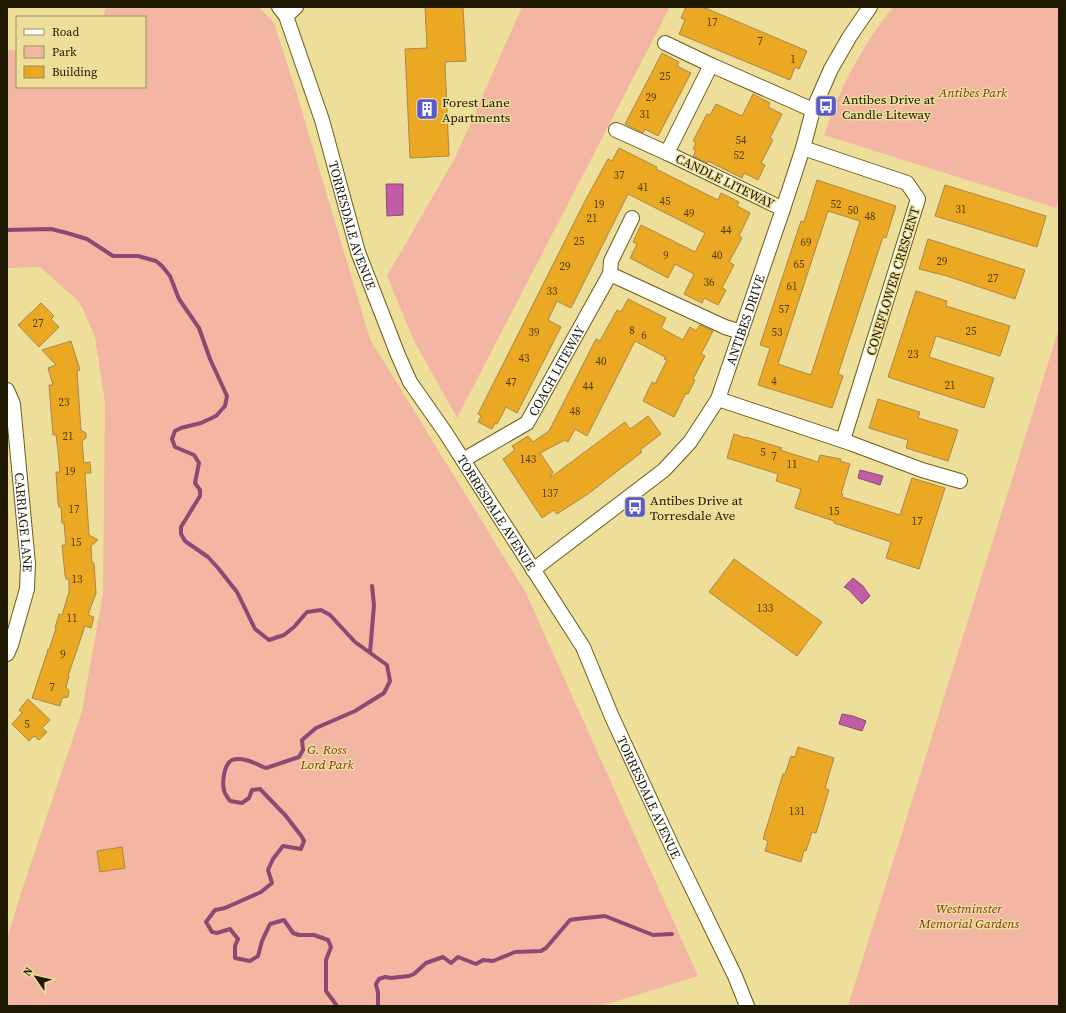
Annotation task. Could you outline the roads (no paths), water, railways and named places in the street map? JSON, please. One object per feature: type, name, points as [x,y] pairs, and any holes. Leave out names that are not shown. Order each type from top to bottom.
[{"type":"street","name":"ANTIBES DRIVE","points":[[533,570],[664,470],[690,442],[718,399],[783,209],[813,110],[835,62],[850,36],[870,7]]},
{"type":"street","name":"TORRESDALE AVENUE","points":[[287,10],[322,120],[358,252],[410,382],[463,460],[583,647],[612,717],[747,1006]]},
{"type":"street","points":[[665,43],[813,110]]},
{"type":"street","name":"CANDLE LITEWAY","points":[[667,153],[711,65]]},
{"type":"street","name":"CANDLE LITEWAY","points":[[616,130],[783,209]]},
{"type":"street","name":"CONEFLOWER CRESCENT","points":[[802,148],[907,183],[918,199],[843,440]]},
{"type":"street","name":"COACH LITEWAY","points":[[463,460],[527,423],[610,274],[611,261],[632,218]]},
{"type":"street","points":[[610,274],[725,327],[741,332]]},
{"type":"street","name":"CARRIAGE LANE","points":[[7,390],[13,404],[28,564],[27,589],[7,654]]},
{"type":"street","points":[[718,399],[843,440],[922,470],[960,481]]},
{"type":"waterway","points":[[7,230],[51,229],[87,239],[113,256],[138,256],[156,261],[162,266],[170,276],[179,299],[199,328],[210,359],[227,396],[225,406],[216,416],[201,423],[175,431],[172,439],[175,447],[194,455],[199,463],[195,483],[200,490],[200,496],[181,527],[181,534],[185,541],[208,557],[218,568],[237,592],[255,629],[269,640],[284,635],[294,627],[307,612],[321,610],[330,615],[355,642],[387,665],[390,681],[384,693],[355,711],[316,728],[302,740],[303,750],[299,757],[266,768],[245,760],[236,759],[229,762],[225,769],[223,787],[226,796],[230,801],[242,803],[249,798],[252,790],[260,789],[286,816],[304,841],[301,849],[283,846],[273,859],[268,870],[272,883],[261,892],[225,908],[215,910],[206,922],[212,932],[217,933],[230,929],[238,939],[235,946],[235,958],[250,961],[258,956],[262,941],[270,924],[284,920],[293,933],[299,935],[314,935],[328,940],[331,947],[326,960],[326,991],[337,1006]]},
{"type":"waterway","points":[[370,653],[374,605],[372,586]]},
{"type":"waterway","points":[[378,1006],[376,984],[379,979],[385,977],[391,978],[409,976],[414,974],[426,963],[443,957],[451,963],[458,957],[476,964],[483,960],[493,961],[515,952],[541,951],[546,948],[570,920],[605,916],[653,935],[672,934]]},
{"type":"place","name":"Antibes Drive at Candle Liteway","points":[[826,106]]},
{"type":"place","name":"Forest Lane Apartments","points":[[427,109]]},
{"type":"place","name":"Antibes Drive at Torresdale Ave","points":[[635,507]]},
{"type":"park label","name":"Antibes Park","points":[[973,92]]},
{"type":"park label","name":"G. Ross Lord Park","points":[[327,756]]},
{"type":"park label","name":"Westminster Memorial Gardens","points":[[969,916]]}]
